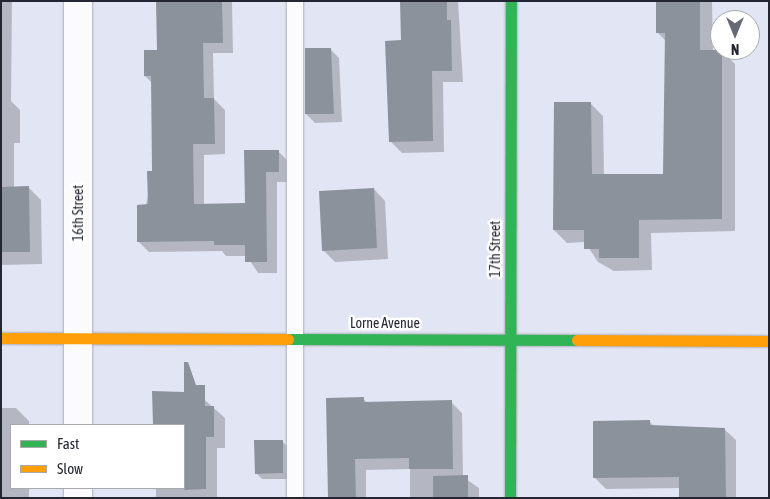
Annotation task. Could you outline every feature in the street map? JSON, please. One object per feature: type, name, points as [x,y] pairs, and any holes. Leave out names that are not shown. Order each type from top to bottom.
[{"type":"street","name":"16th Street","points":[[78,1],[78,424]]},
{"type":"street","name":"17th Street","points":[[510,498],[511,1]]},
{"type":"street","name":"Lorne Avenue","points":[[1,338],[510,338],[769,341]]},
{"type":"lane","points":[[295,1],[295,498]]},
{"type":"building","points":[[156,1],[222,1],[223,43],[203,43],[204,98],[214,98],[215,144],[193,144],[194,204],[245,203],[244,150],[279,150],[279,172],[266,172],[267,262],[245,262],[245,245],[214,245],[214,241],[137,242],[137,205],[148,204],[147,171],[152,171],[151,76],[144,76],[144,50],[157,50]]},
{"type":"building","points":[[400,1],[447,1],[447,20],[451,20],[452,71],[432,71],[433,141],[389,142],[385,41],[401,40]]},
{"type":"building","points":[[656,1],[700,1],[700,50],[710,50],[710,60],[722,60],[722,219],[639,220],[639,258],[599,258],[599,249],[584,249],[584,230],[553,230],[554,102],[591,102],[592,174],[663,174],[665,33],[656,33]]},
{"type":"building","points":[[305,48],[331,48],[334,114],[305,114]]},
{"type":"building","points":[[29,186],[30,252],[1,252],[1,187]]},
{"type":"building","points":[[374,188],[377,248],[322,251],[319,191]]},
{"type":"building","points":[[184,362],[188,362],[196,385],[205,385],[205,406],[214,406],[214,437],[206,437],[206,489],[184,490],[185,424],[153,424],[152,391],[184,392]]},
{"type":"building","points":[[364,397],[364,402],[452,400],[453,469],[409,469],[409,458],[355,459],[356,498],[328,498],[326,398]]},
{"type":"building","points":[[650,420],[650,425],[725,428],[726,498],[679,498],[679,477],[593,478],[593,421]]},
{"type":"building","points":[[254,440],[283,440],[283,473],[255,474]]},
{"type":"building","points":[[468,475],[468,498],[433,498],[433,476]]},
{"type":"traffic: fast","points":[[510,498],[511,1]]},
{"type":"traffic: fast","points":[[288,339],[577,340]]},
{"type":"traffic: slow","points":[[1,338],[288,339]]},
{"type":"traffic: slow","points":[[577,340],[769,341]]}]
